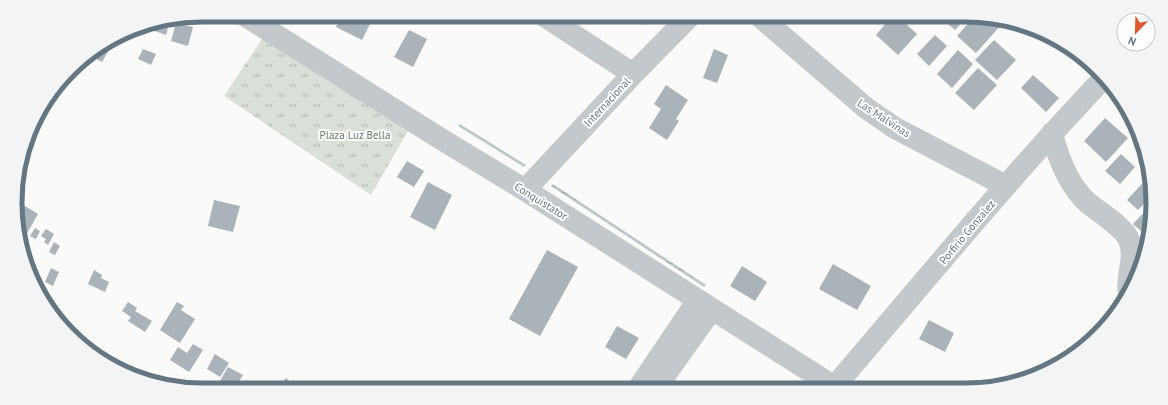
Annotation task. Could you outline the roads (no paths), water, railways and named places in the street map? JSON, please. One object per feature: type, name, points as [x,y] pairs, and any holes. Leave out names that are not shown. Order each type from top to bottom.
[{"type":"street","name":"Conquistator","points":[[255,22],[525,190],[828,383]]},
{"type":"street","points":[[554,22],[633,74]]},
{"type":"street","name":"Internacional","points":[[525,190],[633,74],[684,22]]},
{"type":"street","name":"Las Malvinas","points":[[766,22],[866,108],[896,128],[1006,186]]},
{"type":"street","name":"Porfirio Gonzalez","points":[[840,383],[1006,186],[1052,133],[1100,82]]},
{"type":"street","points":[[1052,133],[1057,152],[1072,185],[1080,195],[1116,224],[1129,239],[1132,252],[1132,264],[1128,279]]},
{"type":"street","points":[[643,383],[705,304]]},
{"type":"street","points":[[659,383],[705,304]]},
{"type":"water","points":[[460,124],[526,165],[524,167],[458,126]]},
{"type":"water","points":[[553,184],[706,285],[704,287],[551,186]]},
{"type":"park label","name":"Plaza Luz Bella","points":[[355,135]]}]
